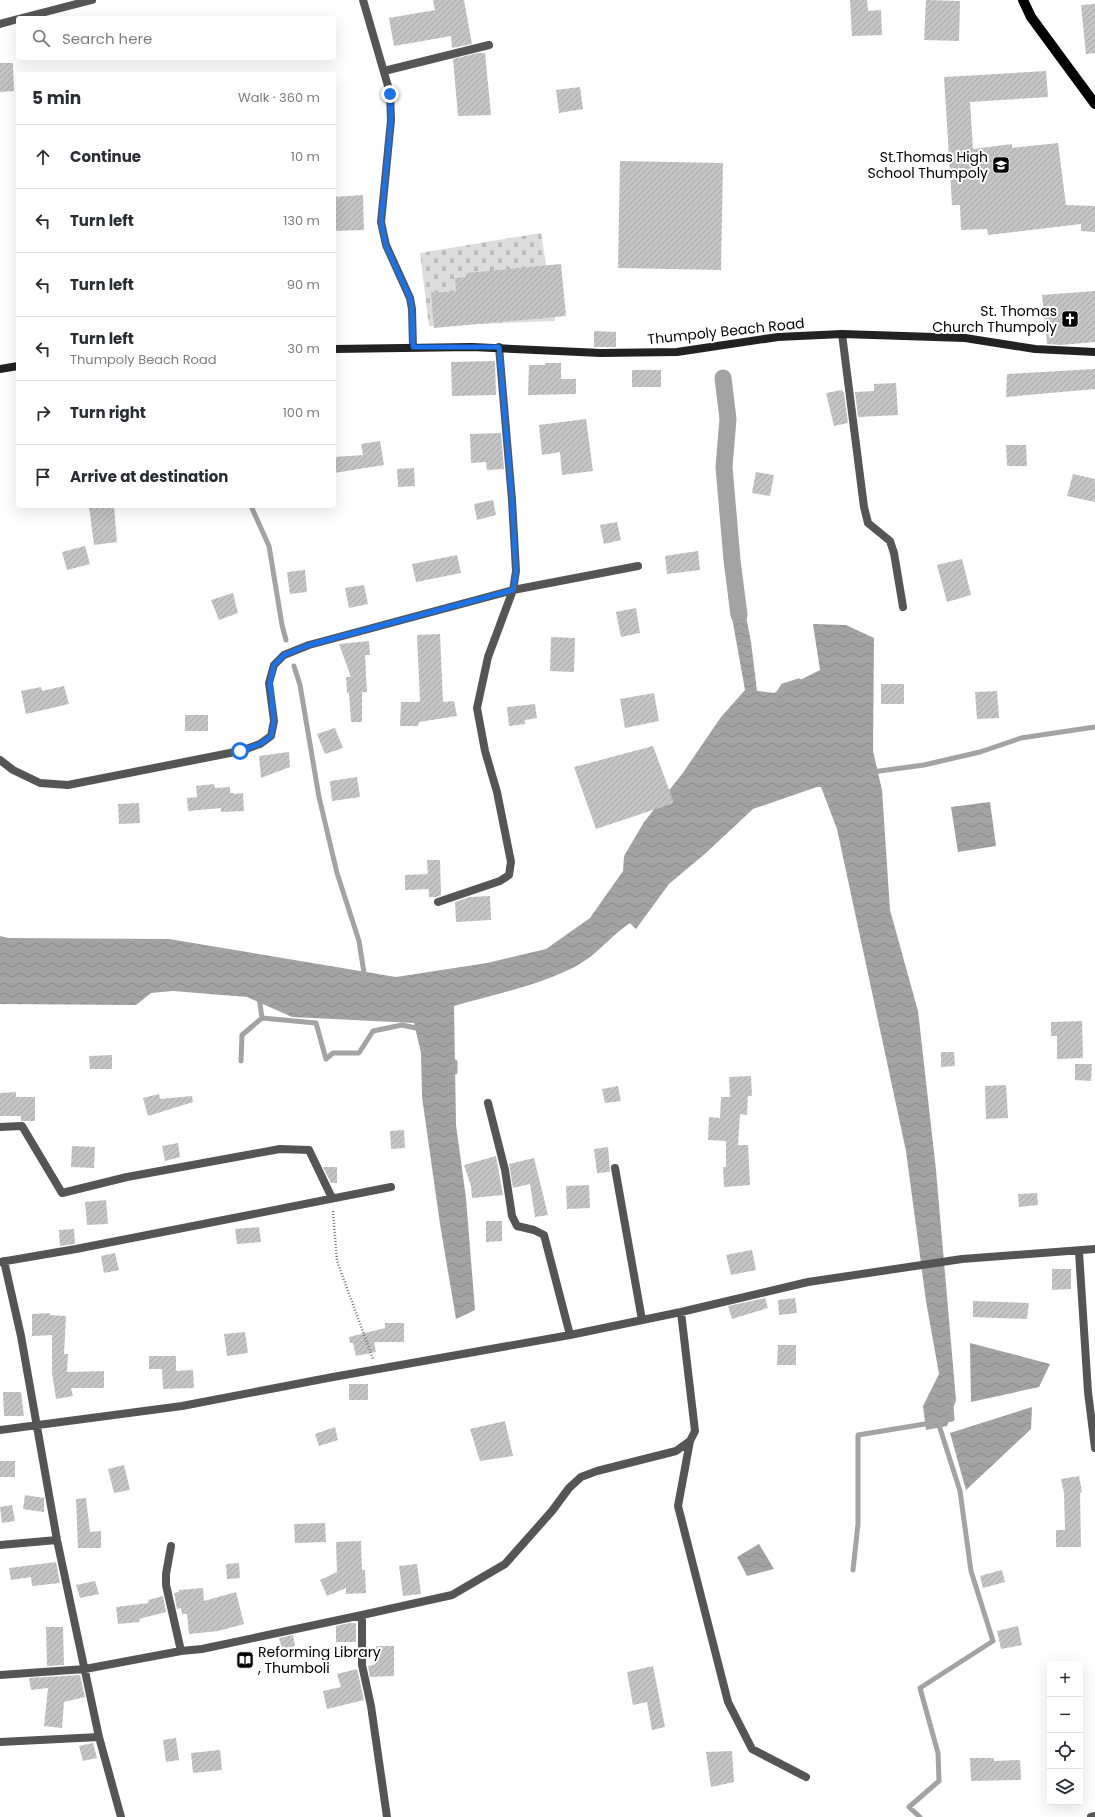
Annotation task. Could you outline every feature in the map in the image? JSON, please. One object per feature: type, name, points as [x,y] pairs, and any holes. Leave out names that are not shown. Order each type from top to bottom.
[{"type":"main road","points":[[1023,0],[1031,17],[1095,104]]},
{"type":"main road","name":"Thumpoly Beach Road","points":[[336,349],[499,347],[601,353],[677,352],[778,337],[842,334],[964,338],[1035,349],[1095,352]]},
{"type":"main road","points":[[0,368],[16,366]]},
{"type":"street","points":[[30,16],[92,0]]},
{"type":"street","points":[[363,0],[390,94],[391,120],[381,222],[386,246],[410,298],[412,309],[413,347]]},
{"type":"street","points":[[0,24],[16,20]]},
{"type":"street","points":[[384,71],[489,45]]},
{"type":"street","points":[[842,334],[864,507],[868,523],[890,541],[894,553],[903,606]]},
{"type":"street","points":[[438,902],[500,882],[509,875],[511,862],[497,792],[485,751],[477,708],[488,657],[513,590],[516,571],[513,508],[499,347]]},
{"type":"street","points":[[0,760],[13,770],[40,783],[68,785],[240,751],[260,744],[271,736],[274,721],[270,683],[274,665],[284,655],[309,645],[513,590],[638,566]]},
{"type":"street","points":[[488,1103],[504,1170],[512,1216],[517,1226],[534,1230],[544,1235],[570,1335]]},
{"type":"street","points":[[0,1127],[22,1126],[62,1193],[127,1177],[280,1149],[309,1150],[332,1198]]},
{"type":"street","points":[[615,1168],[642,1320]]},
{"type":"street","points":[[121,1817],[99,1738],[57,1540],[21,1336],[2,1261],[76,1249],[391,1187]]},
{"type":"street","points":[[0,1430],[182,1406],[377,1369],[570,1335],[681,1312],[808,1282],[962,1259],[1079,1252],[1095,1249]]},
{"type":"street","points":[[1079,1252],[1088,1392],[1095,1448]]},
{"type":"street","points":[[681,1312],[695,1431],[690,1441],[678,1506],[728,1702],[752,1749],[806,1777]]},
{"type":"street","points":[[0,1675],[85,1669],[181,1650],[202,1649],[452,1595],[505,1564],[552,1511],[568,1488],[581,1477],[597,1470],[676,1451],[690,1441]]},
{"type":"street","points":[[0,1545],[57,1540]]},
{"type":"street","points":[[171,1546],[166,1574],[166,1585],[181,1650]]},
{"type":"street","points":[[362,1615],[362,1665],[370,1706],[387,1817]]},
{"type":"street","points":[[0,1742],[99,1738]]},
{"type":"street","points":[[1091,1817],[1095,1816]]},
{"type":"path","points":[[332,1198],[337,1261],[377,1369]]},
{"type":"green space","points":[[541,233],[555,321],[429,326],[420,253]]},
{"type":"water","points":[[741,590],[751,642],[757,691],[774,693],[820,670],[813,624],[846,625],[874,638],[873,751],[882,790],[890,910],[918,1011],[936,1170],[956,1400],[947,1426],[926,1430],[923,1406],[939,1374],[926,1301],[906,1151],[837,829],[821,787],[817,787],[753,809],[707,852],[669,884],[636,929],[630,923],[590,957],[576,966],[561,974],[525,986],[454,1006],[456,1125],[466,1198],[475,1310],[456,1319],[440,1224],[422,1097],[421,1053],[414,1023],[292,1017],[247,997],[173,991],[151,993],[136,1005],[0,1004],[0,936],[8,938],[169,939],[396,977],[487,963],[546,949],[590,918],[623,871],[624,856],[644,822],[682,774],[721,717],[745,690],[728,595]]},
{"type":"water","points":[[990,802],[996,846],[958,852],[951,807]]},
{"type":"water","points":[[970,1343],[1050,1364],[1039,1387],[971,1402]]},
{"type":"water","points":[[1032,1407],[1031,1429],[966,1490],[950,1433]]},
{"type":"water","points":[[759,1544],[774,1569],[747,1576],[737,1557]]},
{"type":"building","points":[[433,0],[464,0],[472,44],[452,48],[451,36],[394,46],[389,18],[435,10]]},
{"type":"building","points":[[850,0],[867,0],[868,11],[881,10],[882,35],[852,36]]},
{"type":"building","points":[[926,0],[960,1],[959,41],[924,40]]},
{"type":"building","points":[[1095,4],[1095,53],[1086,54],[1081,5]]},
{"type":"building","points":[[478,53],[485,53],[491,115],[458,116],[453,59]]},
{"type":"building","points":[[0,63],[13,63],[14,91],[0,92]]},
{"type":"building","points":[[1046,71],[1048,97],[970,102],[973,149],[1012,144],[1012,148],[1058,143],[1066,205],[1095,206],[1095,232],[1081,231],[1081,224],[988,235],[987,229],[961,230],[960,205],[952,205],[944,77]]},
{"type":"building","points":[[580,87],[583,109],[559,113],[556,90]]},
{"type":"building","points":[[620,161],[723,163],[721,270],[618,268]]},
{"type":"building","points":[[363,195],[364,230],[336,231],[336,197]]},
{"type":"building","points":[[561,264],[566,316],[434,328],[431,293],[456,291],[455,278],[467,277],[467,273]]},
{"type":"building","name":"St. Thomas Church Thumpoly","points":[[1095,291],[1095,342],[1061,345],[1047,344],[1042,295]]},
{"type":"building","points":[[594,331],[616,332],[616,347],[594,347]]},
{"type":"building","points":[[495,361],[496,395],[452,396],[451,362]]},
{"type":"building","points":[[545,363],[561,363],[561,379],[576,379],[576,394],[528,395],[529,365],[545,365]]},
{"type":"building","points":[[1095,369],[1095,389],[1006,397],[1007,374]]},
{"type":"building","points":[[632,370],[661,370],[661,387],[632,387]]},
{"type":"building","points":[[896,383],[898,415],[858,417],[855,392],[874,391],[874,384]]},
{"type":"building","points":[[842,390],[844,393],[848,423],[834,426],[826,393]]},
{"type":"building","points":[[586,419],[593,471],[562,475],[560,452],[542,455],[539,425]]},
{"type":"building","points":[[501,433],[504,469],[487,470],[486,462],[471,463],[470,434]]},
{"type":"building","points":[[380,441],[384,465],[336,473],[336,457],[363,455],[361,444]]},
{"type":"building","points":[[1006,445],[1026,445],[1027,466],[1007,466]]},
{"type":"building","points":[[414,468],[415,486],[398,487],[397,469]]},
{"type":"building","points":[[756,472],[774,475],[770,496],[752,493]]},
{"type":"building","points":[[1073,474],[1095,479],[1095,502],[1067,496]]},
{"type":"building","points":[[493,500],[496,515],[477,520],[474,504]]},
{"type":"building","points":[[89,508],[114,508],[117,542],[94,545]]},
{"type":"building","points":[[617,522],[621,540],[604,544],[600,525]]},
{"type":"building","points":[[85,546],[90,564],[67,570],[62,552]]},
{"type":"building","points":[[698,551],[700,570],[667,574],[665,556]]},
{"type":"building","points":[[457,555],[461,573],[416,582],[412,564]]},
{"type":"building","points":[[962,559],[971,595],[947,602],[937,565]]},
{"type":"building","points":[[305,570],[307,592],[290,594],[287,572]]},
{"type":"building","points":[[364,585],[368,604],[349,608],[345,588]]},
{"type":"building","points":[[233,593],[238,613],[219,620],[211,600]]},
{"type":"building","points":[[636,608],[640,633],[621,637],[616,612]]},
{"type":"building","points":[[440,634],[443,702],[454,701],[457,716],[419,722],[418,726],[400,726],[401,702],[420,702],[417,635]]},
{"type":"building","points":[[551,637],[575,638],[574,672],[550,671]]},
{"type":"building","points":[[369,641],[370,655],[365,655],[367,692],[362,692],[362,722],[351,722],[349,693],[347,693],[346,677],[351,677],[339,644]]},
{"type":"building","points":[[881,684],[904,684],[904,704],[881,704]]},
{"type":"building","points":[[64,686],[69,704],[26,714],[21,691],[41,687],[42,691]]},
{"type":"building","points":[[997,691],[999,718],[977,719],[975,692]]},
{"type":"building","points":[[654,693],[659,721],[625,728],[620,699]]},
{"type":"building","points":[[535,704],[537,718],[525,720],[525,724],[509,726],[507,707]]},
{"type":"building","points":[[185,715],[208,715],[208,731],[185,731]]},
{"type":"building","points":[[335,728],[343,748],[325,754],[317,734]]},
{"type":"building","points":[[653,746],[674,803],[596,829],[574,767]]},
{"type":"building","points":[[289,752],[290,767],[261,778],[259,756]]},
{"type":"building","points":[[357,777],[360,797],[332,801],[330,781]]},
{"type":"building","points":[[214,784],[215,788],[230,787],[230,793],[243,793],[244,811],[221,812],[221,808],[188,811],[187,798],[197,797],[196,786]]},
{"type":"building","points":[[139,803],[140,823],[119,824],[118,804]]},
{"type":"building","points":[[427,860],[440,860],[441,895],[436,897],[429,897]]},
{"type":"building","points":[[428,874],[429,889],[405,890],[405,875]]},
{"type":"building","points":[[490,896],[491,920],[456,922],[455,902],[470,897]]},
{"type":"building","points":[[1082,1021],[1083,1058],[1057,1059],[1057,1036],[1051,1036],[1051,1022]]},
{"type":"building","points":[[941,1052],[954,1052],[955,1066],[941,1067]]},
{"type":"building","points":[[112,1055],[112,1069],[90,1069],[89,1056]]},
{"type":"building","points":[[1075,1064],[1092,1064],[1091,1081],[1075,1080]]},
{"type":"building","points":[[751,1076],[752,1096],[748,1096],[747,1115],[740,1114],[738,1145],[748,1145],[750,1185],[724,1187],[723,1167],[726,1167],[726,1141],[708,1140],[709,1117],[720,1118],[721,1097],[730,1097],[729,1077]]},
{"type":"building","points":[[1006,1085],[1008,1118],[986,1119],[985,1086]]},
{"type":"building","points":[[618,1086],[621,1101],[605,1103],[602,1089]]},
{"type":"building","points":[[16,1092],[16,1097],[35,1097],[35,1121],[21,1121],[21,1116],[0,1116],[0,1093]]},
{"type":"building","points":[[159,1094],[160,1099],[192,1096],[193,1102],[148,1116],[143,1098]]},
{"type":"building","points":[[404,1130],[405,1148],[391,1149],[390,1131]]},
{"type":"building","points":[[178,1143],[180,1157],[165,1161],[162,1146]]},
{"type":"building","points":[[72,1146],[95,1147],[94,1168],[71,1167]]},
{"type":"building","points":[[608,1147],[610,1172],[597,1173],[594,1149]]},
{"type":"building","points":[[496,1156],[503,1195],[472,1198],[471,1186],[464,1165]]},
{"type":"building","points":[[534,1158],[548,1215],[535,1217],[530,1184],[513,1188],[509,1164]]},
{"type":"building","points":[[323,1167],[337,1167],[337,1183],[331,1183]]},
{"type":"building","points":[[589,1185],[590,1208],[567,1209],[566,1186]]},
{"type":"building","points":[[1037,1193],[1038,1205],[1019,1207],[1018,1194]]},
{"type":"building","points":[[106,1200],[108,1224],[87,1225],[85,1202]]},
{"type":"building","points":[[486,1221],[502,1221],[502,1241],[486,1242]]},
{"type":"building","points":[[259,1227],[261,1242],[237,1244],[235,1229]]},
{"type":"building","points":[[74,1229],[75,1244],[60,1246],[59,1230]]},
{"type":"building","points":[[752,1250],[756,1270],[731,1275],[726,1255]]},
{"type":"building","points":[[115,1253],[119,1270],[104,1273],[101,1256]]},
{"type":"building","points":[[1052,1269],[1071,1269],[1071,1289],[1052,1290]]},
{"type":"building","points":[[765,1298],[768,1308],[732,1319],[728,1306]]},
{"type":"building","points":[[795,1298],[797,1313],[779,1315],[778,1300]]},
{"type":"building","points":[[973,1301],[1029,1303],[1027,1319],[973,1317]]},
{"type":"building","points":[[50,1313],[50,1315],[66,1316],[64,1354],[68,1354],[67,1372],[104,1371],[104,1388],[71,1388],[73,1396],[56,1399],[52,1373],[52,1335],[32,1336],[32,1314]]},
{"type":"building","points":[[385,1323],[404,1323],[404,1342],[374,1342],[376,1352],[356,1356],[353,1343],[350,1343],[349,1337],[385,1328]]},
{"type":"building","points":[[245,1332],[248,1353],[227,1356],[224,1334]]},
{"type":"building","points":[[778,1345],[796,1345],[796,1365],[777,1365]]},
{"type":"building","points":[[149,1356],[176,1356],[176,1371],[193,1370],[194,1388],[163,1389],[162,1369],[149,1369]]},
{"type":"building","points":[[349,1384],[368,1384],[368,1400],[349,1400]]},
{"type":"building","points":[[3,1392],[21,1392],[24,1416],[4,1416]]},
{"type":"building","points":[[505,1421],[513,1456],[480,1461],[470,1429]]},
{"type":"building","points":[[335,1427],[338,1440],[319,1446],[315,1434]]},
{"type":"building","points":[[0,1461],[15,1461],[15,1477],[0,1477]]},
{"type":"building","points":[[124,1465],[130,1490],[114,1493],[108,1469]]},
{"type":"building","points":[[1079,1476],[1082,1492],[1080,1493],[1081,1547],[1056,1547],[1056,1530],[1065,1530],[1064,1493],[1061,1479]]},
{"type":"building","points":[[25,1495],[44,1498],[44,1512],[23,1509]]},
{"type":"building","points":[[86,1498],[90,1532],[101,1531],[101,1548],[78,1548],[76,1499]]},
{"type":"building","points":[[12,1505],[15,1521],[2,1523],[0,1507]]},
{"type":"building","points":[[325,1523],[326,1542],[295,1543],[294,1524]]},
{"type":"building","points":[[361,1541],[362,1570],[365,1570],[366,1593],[346,1594],[346,1588],[327,1596],[320,1580],[337,1572],[336,1542]]},
{"type":"building","points":[[56,1562],[60,1583],[32,1586],[31,1577],[11,1580],[9,1568]]},
{"type":"building","points":[[239,1563],[240,1578],[227,1579],[226,1564]]},
{"type":"building","points":[[417,1564],[421,1594],[403,1596],[399,1566]]},
{"type":"building","points":[[1002,1570],[1005,1582],[983,1588],[980,1576]]},
{"type":"building","points":[[95,1581],[99,1594],[80,1598],[76,1585]]},
{"type":"building","points":[[203,1588],[204,1601],[236,1592],[244,1624],[218,1631],[189,1634],[187,1614],[182,1614],[181,1608],[177,1609],[174,1593],[179,1592],[179,1590]]},
{"type":"building","points":[[163,1596],[166,1612],[139,1619],[140,1622],[118,1624],[116,1607],[149,1603],[148,1600]]},
{"type":"building","points":[[356,1623],[356,1642],[336,1642],[336,1626]]},
{"type":"building","points":[[1018,1626],[1022,1645],[1001,1649],[997,1631]]},
{"type":"building","points":[[46,1627],[63,1627],[64,1665],[47,1666]]},
{"type":"building","points":[[293,1635],[295,1646],[282,1649],[279,1638]]},
{"type":"building","points":[[376,1646],[394,1646],[394,1676],[370,1677],[368,1666],[376,1664]]},
{"type":"building","points":[[653,1666],[665,1727],[652,1730],[647,1702],[633,1705],[627,1672]]},
{"type":"building","points":[[357,1669],[364,1700],[327,1709],[323,1691],[341,1687],[337,1674]]},
{"type":"building","points":[[80,1675],[85,1697],[64,1702],[62,1728],[44,1726],[48,1688],[31,1690],[29,1678]]},
{"type":"building","points":[[176,1738],[179,1760],[166,1762],[163,1740]]},
{"type":"building","points":[[93,1743],[97,1758],[83,1761],[79,1746]]},
{"type":"building","points":[[220,1750],[222,1770],[193,1773],[191,1753]]},
{"type":"building","points":[[732,1751],[734,1782],[711,1787],[706,1752]]},
{"type":"building","points":[[970,1758],[994,1758],[994,1761],[1020,1760],[1021,1780],[971,1781]]},
{"type":"waterway","points":[[723,378],[728,419],[724,467],[732,560],[739,615]]},
{"type":"waterway","points":[[252,508],[269,546],[282,625],[286,640]]},
{"type":"waterway","points":[[294,666],[300,685],[319,797],[337,873],[359,941],[365,979]]},
{"type":"waterway","points":[[778,694],[783,686],[799,681]]},
{"type":"waterway","points":[[872,772],[924,765],[980,752],[1021,738],[1095,727]]},
{"type":"waterway","points":[[241,1061],[242,1035],[262,1018],[259,997]]},
{"type":"waterway","points":[[262,1018],[316,1023],[326,1059],[333,1053],[359,1053],[373,1031],[402,1025],[420,1029]]},
{"type":"waterway","points":[[455,1062],[455,1072]]},
{"type":"waterway","points":[[942,1421],[952,1419],[951,1407]]},
{"type":"waterway","points":[[920,1817],[909,1807],[939,1781],[938,1753],[920,1688],[993,1641],[971,1571],[960,1491],[938,1422]]},
{"type":"waterway","points":[[853,1570],[858,1524],[858,1435],[931,1423]]},
{"type":"place","name":"St.Thomas High School Thumpoly","points":[[1001,165]]},
{"type":"place","name":"St. Thomas Church Thumpoly","points":[[1070,319]]},
{"type":"place","name":"Reforming Library , Thumboli","points":[[245,1660]]},
{"type":"route","points":[[240,751],[260,744],[271,736],[274,721],[270,683],[274,665],[284,655],[309,645],[513,590],[515,582],[516,571],[512,500],[504,421],[499,347],[413,347],[412,309],[410,298],[386,246],[381,222],[391,120],[390,94]]}]
